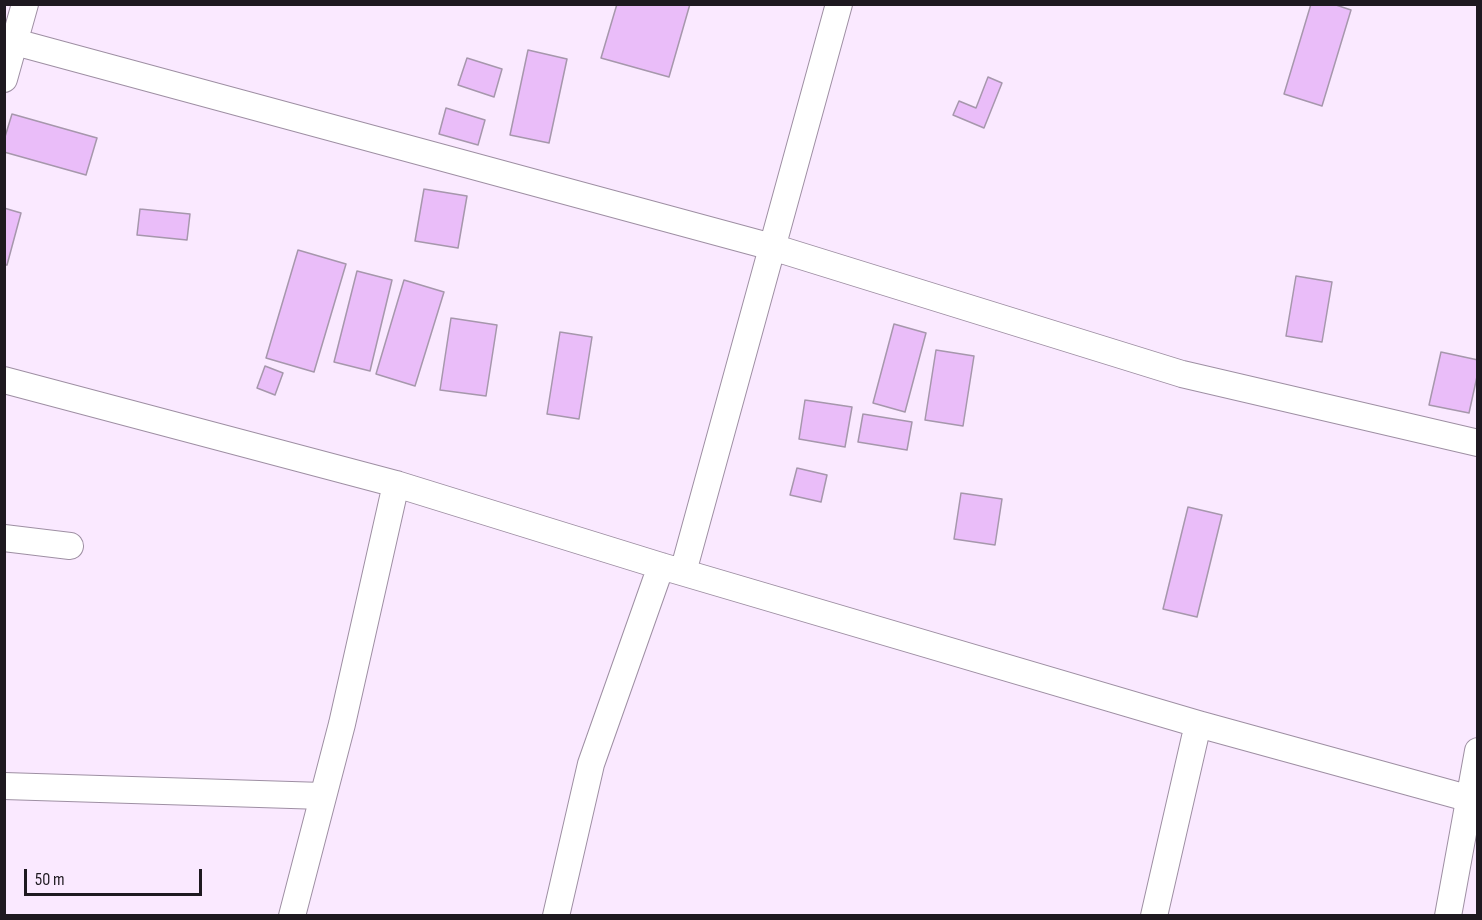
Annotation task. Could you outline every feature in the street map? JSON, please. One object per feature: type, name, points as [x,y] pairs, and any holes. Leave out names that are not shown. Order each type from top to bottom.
[{"type":"street","points":[[4,79],[25,4]]},
{"type":"street","points":[[556,915],[591,764],[672,569],[772,247],[839,4]]},
{"type":"street","points":[[15,42],[772,247],[1182,374],[1478,443]]},
{"type":"street","points":[[4,380],[396,484],[672,569],[1198,724],[1474,800]]},
{"type":"street","points":[[292,915],[357,658],[396,484]]},
{"type":"street","points":[[4,538],[70,546]]},
{"type":"street","points":[[1154,915],[1198,724]]},
{"type":"street","points":[[1448,915],[1474,800],[1478,752]]},
{"type":"street","points":[[4,786],[323,796]]},
{"type":"building","points":[[617,4],[690,4],[669,77],[601,58]]},
{"type":"building","points":[[1311,4],[1333,4],[1351,10],[1322,106],[1284,94]]},
{"type":"building","points":[[528,50],[567,59],[549,143],[510,135]]},
{"type":"building","points":[[467,58],[502,69],[494,97],[458,85]]},
{"type":"building","points":[[988,77],[1002,83],[984,128],[953,115],[959,101],[976,108]]},
{"type":"building","points":[[446,108],[485,120],[478,145],[439,134]]},
{"type":"building","points":[[12,114],[97,138],[86,175],[4,152],[4,140]]},
{"type":"building","points":[[424,189],[467,196],[458,248],[415,241]]},
{"type":"building","points":[[4,208],[21,213],[7,265],[4,265]]},
{"type":"building","points":[[140,209],[190,214],[187,240],[137,235]]},
{"type":"building","points":[[298,250],[346,264],[314,372],[266,358]]},
{"type":"building","points":[[357,271],[392,280],[370,371],[334,362]]},
{"type":"building","points":[[1296,276],[1332,282],[1322,342],[1286,336]]},
{"type":"building","points":[[404,280],[444,292],[415,386],[376,374]]},
{"type":"building","points":[[451,318],[497,325],[486,396],[440,390]]},
{"type":"building","points":[[894,324],[926,333],[905,412],[873,403]]},
{"type":"building","points":[[560,332],[592,337],[579,419],[547,414]]},
{"type":"building","points":[[936,350],[974,356],[963,426],[925,420]]},
{"type":"building","points":[[1441,352],[1478,360],[1478,372],[1469,413],[1429,405]]},
{"type":"building","points":[[265,366],[283,373],[275,395],[257,388]]},
{"type":"building","points":[[805,400],[852,407],[845,447],[799,439]]},
{"type":"building","points":[[863,414],[912,422],[907,450],[858,442]]},
{"type":"building","points":[[797,468],[827,475],[821,502],[790,495]]},
{"type":"building","points":[[961,493],[1002,499],[995,545],[954,539]]},
{"type":"building","points":[[1188,507],[1222,515],[1197,617],[1163,609]]}]
